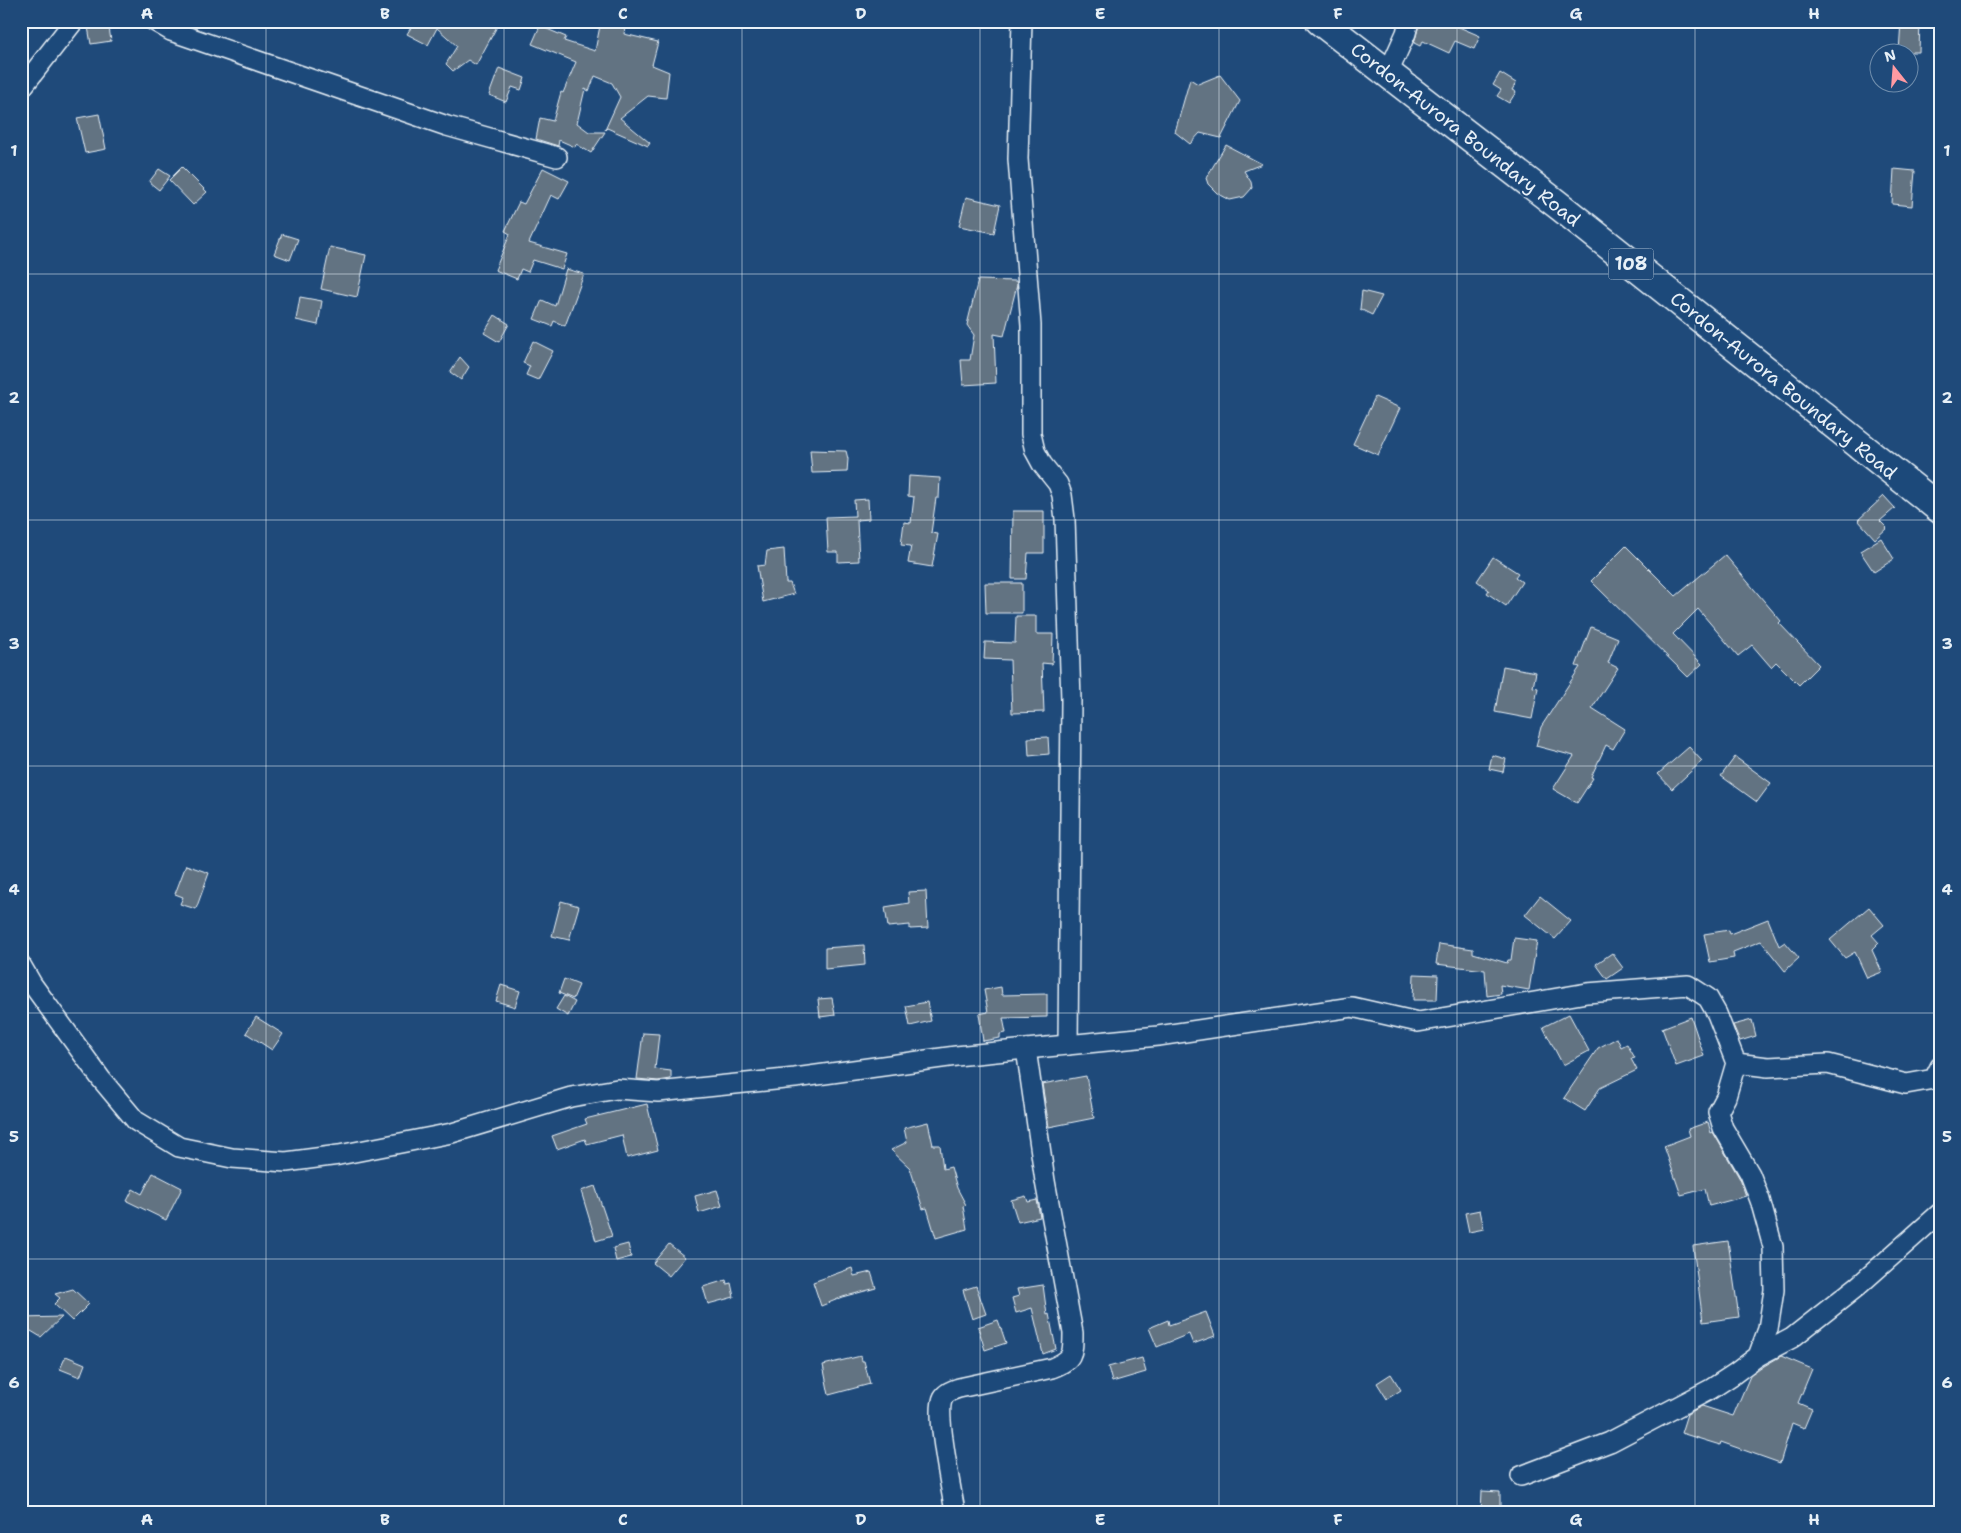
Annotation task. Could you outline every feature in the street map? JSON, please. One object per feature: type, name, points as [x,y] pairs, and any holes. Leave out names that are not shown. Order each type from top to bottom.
[{"type":"main road","name":"Cordon-Aurora Boundary Road","points":[[1320,21],[1562,208],[1940,509]]},
{"type":"street","points":[[21,88],[74,21]]},
{"type":"street","points":[[154,21],[171,31],[438,122],[557,157]]},
{"type":"street","points":[[1022,21],[1018,159],[1031,325],[1031,434],[1038,458],[1058,484],[1062,495],[1064,519],[1071,700],[1068,1045]]},
{"type":"street","points":[[1388,73],[1406,33],[1409,21]]},
{"type":"street","points":[[21,965],[32,984],[102,1079],[136,1121],[179,1147],[232,1158],[286,1162],[339,1155],[452,1133],[571,1097],[617,1089],[658,1092],[794,1078],[956,1056],[1158,1036],[1352,1007],[1418,1022],[1587,993],[1688,985],[1708,998],[1717,1014],[1736,1063],[1726,1097],[1718,1112],[1723,1128],[1750,1174],[1760,1200],[1773,1247],[1774,1290],[1768,1329],[1758,1356]]},
{"type":"street","points":[[955,1512],[942,1427],[941,1404],[944,1397],[949,1392],[959,1388],[1052,1368],[1071,1357],[1073,1350],[1073,1333],[1044,1181],[1026,1049]]},
{"type":"street","points":[[1736,1063],[1768,1067],[1828,1064],[1906,1084],[1934,1079],[1940,1067]]},
{"type":"street","points":[[1521,1476],[1610,1442],[1711,1389],[1758,1356],[1800,1332],[1858,1286],[1940,1213]]},
{"type":"building","points":[[87,21],[108,21],[111,41],[91,44]]},
{"type":"building","points":[[415,21],[500,21],[476,65],[468,60],[453,71],[446,64],[457,46],[437,28],[428,45],[407,34]]},
{"type":"building","points":[[601,21],[626,21],[624,34],[658,42],[652,65],[669,72],[666,98],[648,96],[620,118],[650,143],[648,146],[607,128],[605,130],[620,97],[612,83],[595,76],[589,91],[585,89],[577,123],[589,132],[605,132],[591,153],[576,144],[575,147],[559,140],[558,146],[536,139],[540,118],[553,121],[561,92],[563,93],[576,62],[532,44],[540,26],[566,37],[564,41],[595,51]]},
{"type":"building","points":[[1420,21],[1445,21],[1480,36],[1474,49],[1455,41],[1449,53],[1423,41],[1420,46],[1414,43]]},
{"type":"building","points":[[1901,21],[1920,22],[1919,52],[1918,42],[1900,42]]},
{"type":"building","points":[[499,68],[525,78],[521,90],[512,87],[506,102],[489,95]]},
{"type":"building","points":[[1500,73],[1516,83],[1512,90],[1516,92],[1509,103],[1497,96],[1501,90],[1493,85]]},
{"type":"building","points":[[1220,75],[1240,101],[1221,138],[1200,133],[1190,144],[1175,132],[1190,79],[1198,84]]},
{"type":"building","points":[[99,114],[106,149],[85,153],[77,118]]},
{"type":"building","points":[[1226,145],[1262,164],[1244,171],[1251,182],[1252,188],[1244,197],[1230,200],[1217,193],[1208,184],[1206,178]]},
{"type":"building","points":[[182,167],[207,192],[193,205],[169,180]]},
{"type":"building","points":[[543,168],[569,181],[559,199],[551,195],[529,243],[567,254],[562,269],[533,260],[528,272],[521,269],[517,279],[495,270],[510,234],[505,231],[519,202],[524,204]]},
{"type":"building","points":[[159,169],[170,176],[159,190],[149,182]]},
{"type":"building","points":[[1894,169],[1915,171],[1912,206],[1892,204]]},
{"type":"building","points":[[966,197],[1000,205],[994,233],[959,226]]},
{"type":"building","points":[[282,234],[298,239],[290,260],[274,254]]},
{"type":"building","points":[[330,247],[366,255],[357,297],[321,289]]},
{"type":"building","points":[[566,269],[584,274],[565,326],[554,321],[552,326],[534,319],[542,300],[555,306]]},
{"type":"building","points":[[978,280],[1016,281],[1017,285],[1004,336],[994,334],[996,383],[963,385],[961,360],[970,360],[974,335],[967,325]]},
{"type":"building","points":[[1362,291],[1382,296],[1372,315],[1360,309]]},
{"type":"building","points":[[300,297],[322,301],[318,325],[296,320]]},
{"type":"building","points":[[495,315],[509,324],[499,342],[484,333]]},
{"type":"building","points":[[533,341],[553,351],[538,380],[526,375],[530,366],[523,363]]},
{"type":"building","points":[[460,357],[469,367],[461,380],[450,372]]},
{"type":"building","points":[[1375,397],[1400,408],[1378,455],[1353,444]]},
{"type":"building","points":[[810,450],[846,451],[848,459],[847,472],[812,473]]},
{"type":"building","points":[[909,476],[940,478],[939,498],[936,498],[931,533],[938,534],[932,567],[908,563],[911,546],[901,545],[904,522],[911,523],[914,497],[908,496]]},
{"type":"building","points":[[1884,496],[1895,508],[1880,521],[1887,528],[1875,539],[1858,520]]},
{"type":"building","points":[[868,499],[869,519],[857,520],[859,561],[838,562],[838,552],[828,552],[826,517],[855,516],[854,500]]},
{"type":"building","points":[[1013,511],[1044,511],[1044,553],[1028,553],[1026,579],[1012,579]]},
{"type":"building","points":[[1881,538],[1894,559],[1874,572],[1860,551]]},
{"type":"building","points":[[1626,546],[1676,596],[1725,555],[1781,621],[1779,623],[1819,665],[1799,685],[1776,662],[1771,667],[1752,645],[1738,656],[1698,609],[1673,634],[1702,664],[1688,677],[1591,581]]},
{"type":"building","points":[[784,549],[786,583],[790,583],[794,594],[763,602],[757,566],[765,565],[767,551]]},
{"type":"building","points":[[1493,557],[1518,573],[1515,577],[1522,582],[1506,606],[1487,593],[1489,590],[1477,581]]},
{"type":"building","points":[[985,583],[1022,583],[1022,613],[986,613]]},
{"type":"building","points":[[1016,616],[1036,616],[1036,634],[1053,634],[1052,664],[1042,663],[1044,712],[1012,713],[1010,660],[984,659],[985,642],[1015,643]]},
{"type":"building","points":[[1591,627],[1618,638],[1608,663],[1618,668],[1592,708],[1625,729],[1613,749],[1606,745],[1591,777],[1593,778],[1577,803],[1553,789],[1574,756],[1536,746],[1541,727],[1580,667],[1576,666]]},
{"type":"building","points":[[1503,666],[1536,672],[1533,687],[1538,688],[1532,719],[1495,712]]},
{"type":"building","points":[[1048,737],[1049,754],[1029,756],[1028,738]]},
{"type":"building","points":[[1689,747],[1702,761],[1672,789],[1658,774]]},
{"type":"building","points":[[1492,755],[1506,759],[1503,772],[1489,769]]},
{"type":"building","points":[[1735,757],[1771,783],[1757,802],[1721,776]]},
{"type":"building","points":[[186,865],[209,873],[196,909],[180,904],[183,897],[175,894]]},
{"type":"building","points":[[926,891],[928,928],[910,929],[910,925],[888,927],[885,907],[909,903],[908,892]]},
{"type":"building","points":[[1540,896],[1571,921],[1555,939],[1525,915]]},
{"type":"building","points":[[561,901],[579,906],[569,940],[552,936]]},
{"type":"building","points":[[1869,907],[1884,925],[1872,935],[1879,943],[1872,950],[1882,972],[1867,978],[1855,952],[1845,958],[1830,940]]},
{"type":"building","points":[[1768,919],[1779,946],[1785,942],[1799,958],[1788,969],[1785,971],[1761,941],[1733,952],[1734,958],[1710,962],[1704,934],[1729,930],[1730,934]]},
{"type":"building","points":[[1514,938],[1537,941],[1529,990],[1500,985],[1501,994],[1487,996],[1485,970],[1436,964],[1439,944],[1473,949],[1473,953],[1507,963],[1508,960],[1511,960]]},
{"type":"building","points":[[864,945],[865,965],[825,969],[825,948]]},
{"type":"building","points":[[1612,953],[1623,968],[1607,979],[1596,964]]},
{"type":"building","points":[[1414,974],[1438,975],[1437,1000],[1413,1000]]},
{"type":"building","points":[[564,979],[579,985],[573,999],[559,993]]},
{"type":"building","points":[[501,985],[520,991],[515,1007],[496,1001]]},
{"type":"building","points":[[1001,987],[1002,995],[1047,994],[1047,1017],[1003,1018],[1006,1033],[1000,1034],[1000,1038],[983,1041],[979,1014],[988,1012],[984,990]]},
{"type":"building","points":[[564,996],[575,1002],[568,1016],[556,1009]]},
{"type":"building","points":[[832,998],[835,1015],[820,1017],[818,999]]},
{"type":"building","points":[[927,1002],[931,1021],[910,1026],[906,1006]]},
{"type":"building","points":[[1569,1014],[1589,1051],[1563,1065],[1543,1027]]},
{"type":"building","points":[[256,1017],[283,1034],[272,1050],[246,1033]]},
{"type":"building","points":[[1691,1017],[1704,1056],[1676,1066],[1662,1028]]},
{"type":"building","points":[[1752,1020],[1756,1036],[1740,1041],[1733,1025]]},
{"type":"building","points":[[643,1033],[659,1034],[655,1069],[671,1071],[671,1079],[658,1081],[637,1079]]},
{"type":"building","points":[[1617,1038],[1621,1047],[1627,1044],[1635,1058],[1631,1059],[1637,1070],[1600,1088],[1585,1111],[1564,1098],[1598,1048]]},
{"type":"building","points":[[1086,1076],[1094,1118],[1049,1127],[1042,1084]]},
{"type":"building","points":[[647,1104],[658,1150],[627,1158],[622,1135],[587,1144],[585,1139],[557,1149],[552,1136],[587,1124],[585,1119]]},
{"type":"building","points":[[928,1122],[933,1145],[940,1145],[943,1169],[951,1167],[957,1188],[966,1205],[963,1206],[967,1229],[936,1238],[927,1208],[923,1209],[910,1168],[891,1150],[907,1142],[904,1128]]},
{"type":"building","points":[[1708,1122],[1711,1133],[1713,1132],[1740,1179],[1746,1196],[1709,1206],[1705,1189],[1681,1195],[1664,1146],[1690,1136],[1688,1129]]},
{"type":"building","points":[[153,1173],[182,1188],[166,1220],[127,1201],[133,1189],[142,1194]]},
{"type":"building","points":[[595,1186],[612,1236],[596,1241],[581,1191]]},
{"type":"building","points":[[717,1190],[722,1206],[699,1213],[695,1196]]},
{"type":"building","points":[[1026,1196],[1028,1202],[1037,1200],[1040,1217],[1018,1222],[1011,1200]]},
{"type":"building","points":[[1480,1210],[1484,1229],[1469,1232],[1465,1213]]},
{"type":"building","points":[[1728,1241],[1739,1317],[1703,1322],[1693,1246]]},
{"type":"building","points":[[628,1244],[631,1257],[616,1261],[613,1248]]},
{"type":"building","points":[[669,1244],[685,1257],[669,1276],[653,1263]]},
{"type":"building","points":[[852,1268],[854,1276],[871,1272],[876,1288],[843,1297],[821,1306],[813,1282]]},
{"type":"building","points":[[726,1280],[727,1284],[731,1283],[734,1297],[708,1304],[703,1287]]},
{"type":"building","points":[[1043,1285],[1047,1315],[1049,1314],[1056,1349],[1043,1354],[1032,1308],[1016,1313],[1012,1298],[1019,1296],[1017,1289]]},
{"type":"building","points":[[976,1286],[986,1314],[972,1319],[963,1290]]},
{"type":"building","points":[[73,1289],[89,1304],[72,1321],[54,1304],[60,1298],[55,1294]]},
{"type":"building","points":[[1206,1312],[1215,1336],[1193,1344],[1189,1334],[1157,1347],[1149,1328],[1168,1320],[1169,1325]]},
{"type":"building","points":[[62,1317],[41,1337],[21,1325],[21,1318]]},
{"type":"building","points":[[998,1320],[1006,1343],[985,1350],[978,1327]]},
{"type":"building","points":[[66,1356],[85,1364],[80,1377],[60,1369]]},
{"type":"building","points":[[861,1356],[870,1384],[829,1395],[823,1365]]},
{"type":"building","points":[[1781,1356],[1812,1369],[1798,1403],[1812,1409],[1804,1428],[1792,1423],[1780,1463],[1721,1442],[1720,1445],[1681,1433],[1687,1414],[1702,1406],[1733,1416],[1750,1376]]},
{"type":"building","points":[[1142,1358],[1146,1372],[1112,1382],[1108,1367]]},
{"type":"building","points":[[1391,1374],[1401,1390],[1387,1399],[1377,1383]]},
{"type":"building","points":[[1482,1491],[1500,1492],[1500,1512],[1481,1512]]}]
